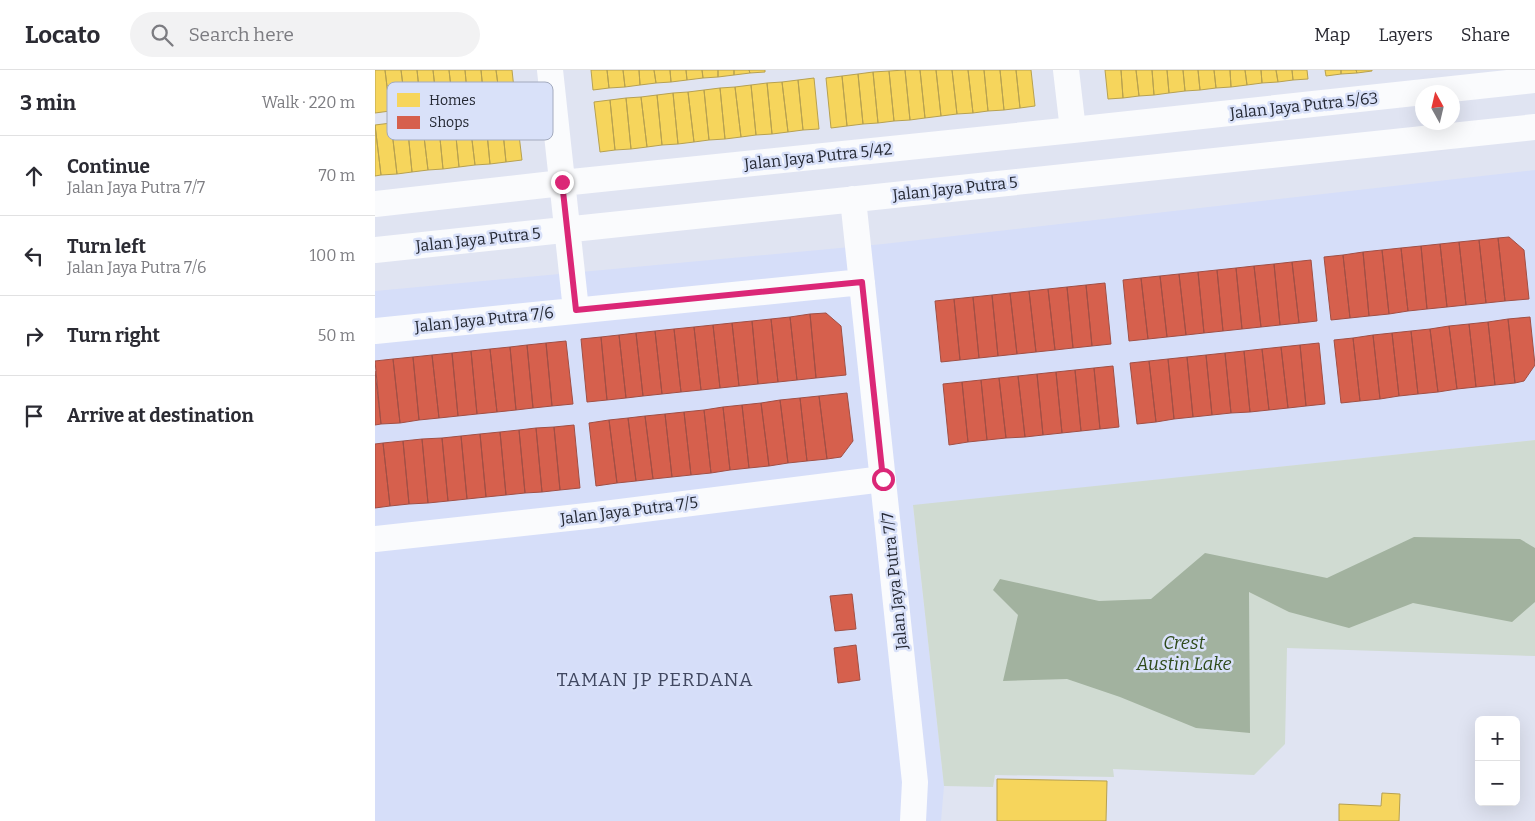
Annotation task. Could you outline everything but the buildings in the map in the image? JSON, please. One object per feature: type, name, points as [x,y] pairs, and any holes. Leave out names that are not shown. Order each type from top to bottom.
[{"type":"street","points":[[1066,70],[1073,130]]},
{"type":"street","name":"Jalan Jaya Putra 5/63","points":[[1073,130],[1535,80]]},
{"type":"street","points":[[553,98],[576,310]]},
{"type":"street","name":"Jalan Jaya Putra 5","points":[[375,250],[1535,127]]},
{"type":"street","name":"Jalan Jaya Putra 5/42","points":[[375,204],[562,182],[1073,130]]},
{"type":"street","name":"Jalan Jaya Putra 7/7","points":[[853,199],[915,782],[913,821]]},
{"type":"street","name":"Jalan Jaya Putra 7/6","points":[[375,331],[862,282]]},
{"type":"street","name":"Jalan Jaya Putra 7/5","points":[[375,538],[596,515],[883,479]]},
{"type":"shaded area","points":[[1535,170],[1535,440],[913,506],[944,786],[941,821],[375,821],[375,291],[883,244]]},
{"type":"shaded area","points":[[1535,440],[1535,656],[1287,648],[1285,744],[1254,775],[1113,769],[1114,777],[995,775],[993,787],[944,786],[913,505]]},
{"type":"water","name":"Crest Austin Lake","points":[[1414,537],[1520,539],[1535,548],[1535,602],[1512,622],[1413,603],[1349,628],[1289,612],[1249,592],[1250,733],[1196,728],[1120,697],[1067,679],[1003,681],[1018,615],[993,590],[1000,579],[1099,601],[1151,599],[1205,553],[1327,578]]},
{"type":"district","name":"TAMAN JP PERDANA","points":[[655,679]]},
{"type":"route","points":[[562,182],[576,310],[862,282],[883,479]]}]
